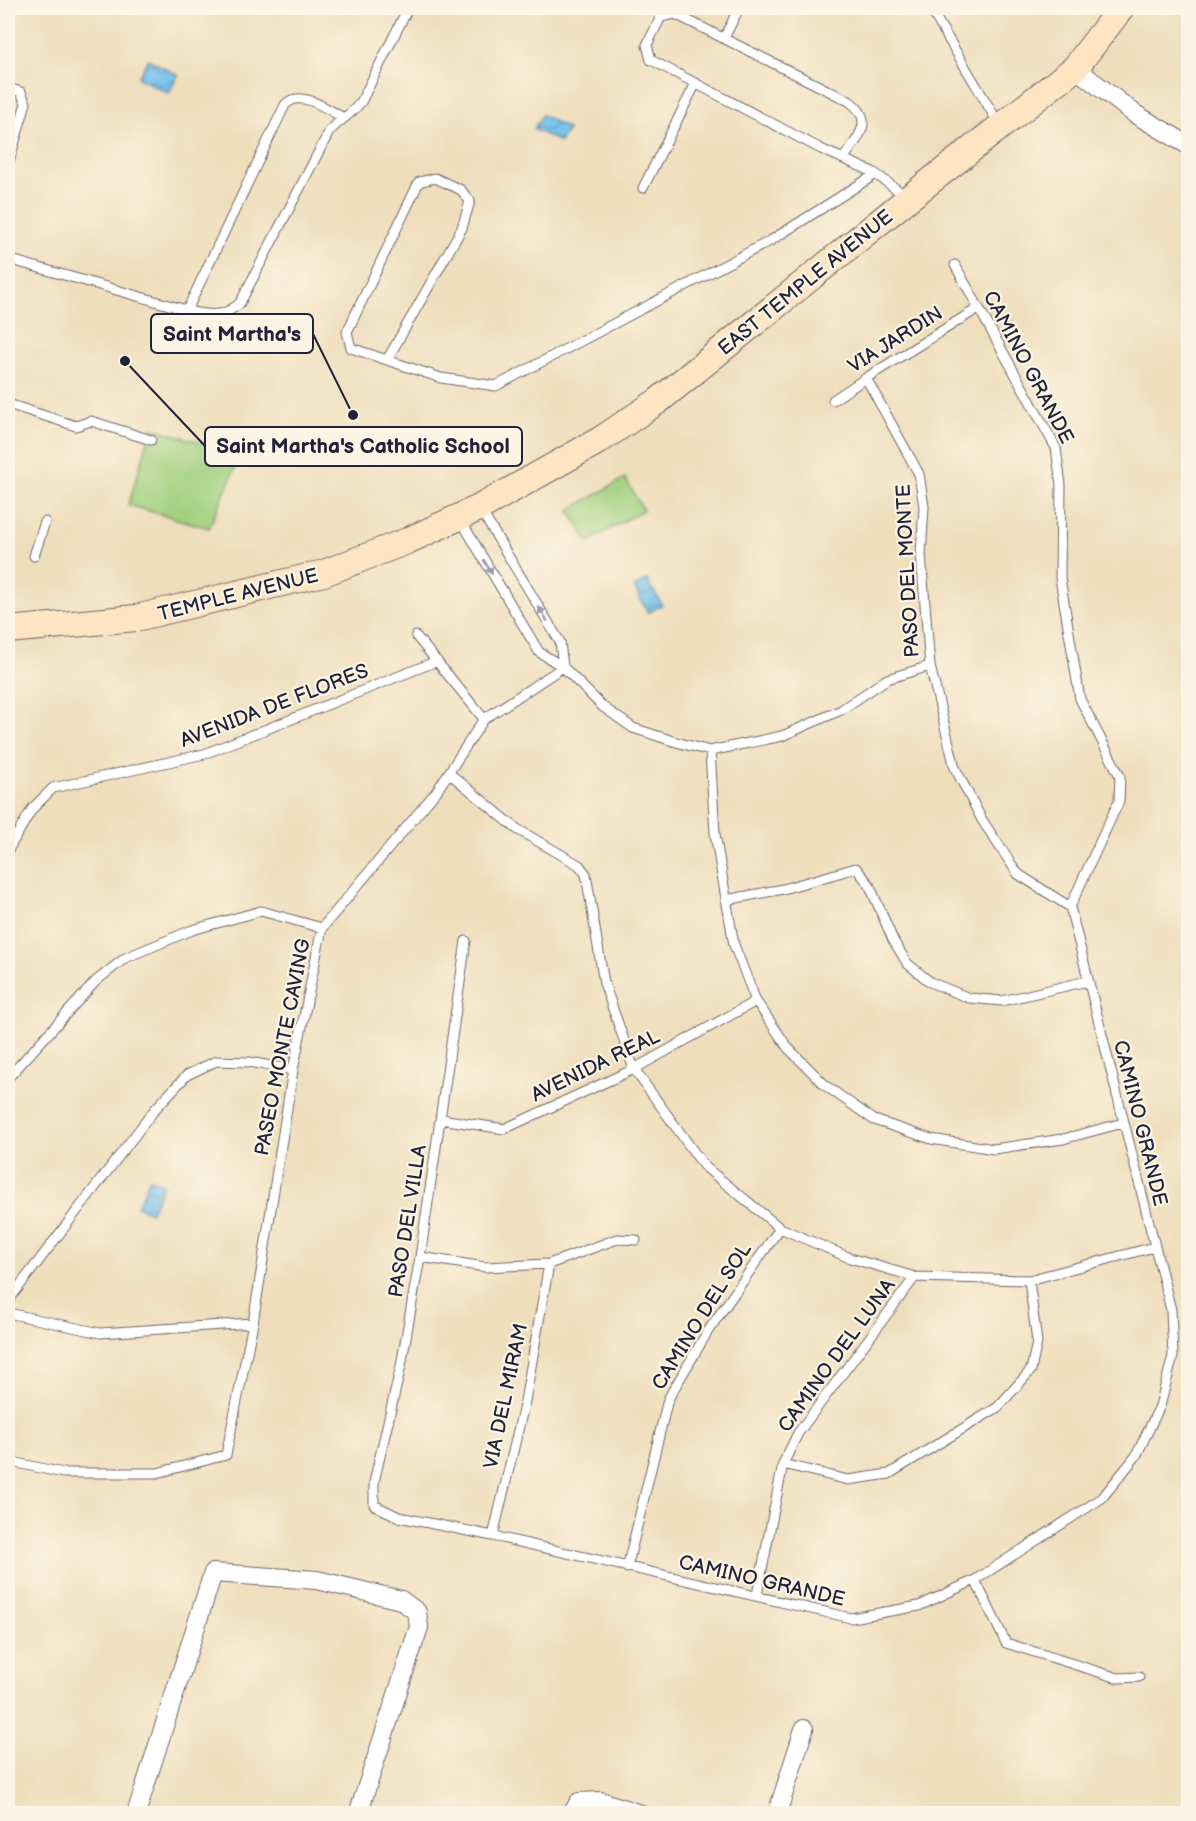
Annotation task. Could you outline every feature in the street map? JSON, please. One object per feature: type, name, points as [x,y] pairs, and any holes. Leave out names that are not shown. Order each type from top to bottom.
[{"type":"main road","name":"EAST TEMPLE AVENUE","points":[[469,513],[600,440],[658,401],[909,198],[1075,68],[1121,8]]},
{"type":"main road","name":"TEMPLE AVENUE","points":[[8,630],[136,618],[324,573],[469,513]]},
{"type":"street","points":[[1075,68],[1135,114],[1188,146]]},
{"type":"street","points":[[136,1814],[213,1573],[317,1580],[401,1600],[417,1612],[419,1627],[358,1814]]},
{"type":"street","points":[[777,1814],[804,1729]]},
{"type":"street","points":[[572,1814],[579,1802],[602,1801],[640,1814]]},
{"type":"lane","points":[[8,258],[187,310],[213,316],[224,314],[240,303],[329,132],[338,122],[352,113],[361,102],[408,8]]},
{"type":"lane","points":[[724,38],[739,8]]},
{"type":"lane","points":[[930,8],[1000,126]]},
{"type":"lane","points":[[843,159],[863,130],[864,118],[859,108],[675,14],[661,17],[647,45],[651,60],[843,159],[876,174],[909,198]]},
{"type":"lane","points":[[643,188],[696,83]]},
{"type":"lane","points":[[8,88],[21,92],[26,103],[8,165]]},
{"type":"lane","points":[[187,310],[285,105],[290,100],[302,98],[344,118]]},
{"type":"lane","points":[[387,360],[462,228],[470,201],[461,190],[435,178],[419,182],[347,332],[351,348],[387,360],[441,378],[496,386],[770,241],[876,174]]},
{"type":"lane","name":"CAMINO GRANDE","points":[[374,1505],[399,1517],[493,1536],[851,1618],[919,1606],[975,1580],[1102,1498],[1136,1456],[1160,1406],[1173,1356],[1171,1310],[1070,907],[1119,801],[1120,776],[1080,699],[1060,578],[1061,485],[1056,448],[955,266]]},
{"type":"lane","name":"VIA JARDIN","points":[[833,400],[977,309]]},
{"type":"lane","name":"PASO DEL MONTE","points":[[866,378],[919,474],[924,507],[921,555],[930,666],[955,768],[982,820],[1018,874],[1070,907]]},
{"type":"lane","points":[[8,404],[76,426],[91,421],[151,440]]},
{"type":"lane","points":[[469,513],[538,652],[563,667],[603,707],[633,728],[710,751],[782,736],[841,710],[886,679],[930,666]]},
{"type":"lane","points":[[469,513],[560,642],[563,667]]},
{"type":"lane","points":[[34,556],[45,522]]},
{"type":"lane","points":[[416,636],[484,719]]},
{"type":"lane","name":"AVENIDA DE FLORES","points":[[8,850],[32,809],[53,788],[204,754],[437,661]]},
{"type":"lane","name":"PASEO MONTE CAVING","points":[[8,1461],[63,1473],[157,1473],[226,1455],[253,1323],[293,1070],[322,928],[436,792],[484,719],[563,667]]},
{"type":"lane","points":[[710,751],[715,834],[734,945],[756,1001],[788,1048],[826,1086],[874,1120],[931,1139],[994,1149],[1063,1139],[1123,1123]]},
{"type":"lane","points":[[449,773],[517,829],[579,865],[586,874],[604,983],[634,1069],[704,1166],[780,1227],[850,1258],[915,1277],[1029,1280],[1154,1247]]},
{"type":"lane","points":[[726,900],[783,888],[856,868],[869,884],[893,940],[906,963],[930,982],[969,998],[1002,1001],[1087,981]]},
{"type":"lane","points":[[8,1078],[96,981],[125,958],[192,930],[261,911],[322,928]]},
{"type":"lane","name":"PASO DEL VILLA","points":[[374,1505],[374,1482],[401,1366],[420,1257],[466,941]]},
{"type":"lane","name":"AVENIDA REAL","points":[[441,1119],[504,1129],[634,1069],[756,1001]]},
{"type":"lane","points":[[8,1300],[155,1110],[187,1075],[216,1061],[249,1062],[293,1070]]},
{"type":"lane","name":"CAMINO DEL SOL","points":[[627,1568],[668,1399],[708,1331],[780,1227]]},
{"type":"lane","points":[[420,1257],[485,1267],[549,1263],[617,1239],[636,1240]]},
{"type":"lane","name":"VIA DEL MIRAM","points":[[493,1536],[525,1401],[549,1263]]},
{"type":"lane","name":"CAMINO DEL LUNA","points":[[757,1595],[783,1464],[798,1433],[915,1277]]},
{"type":"lane","points":[[783,1464],[848,1480],[889,1474],[998,1407],[1031,1370],[1037,1342],[1029,1280]]},
{"type":"lane","points":[[8,1313],[100,1333],[253,1323]]},
{"type":"lane","points":[[975,1580],[1006,1643],[1118,1678],[1139,1677]]},
{"type":"green space","points":[[152,428],[234,452],[230,464],[236,466],[209,528],[128,505]]},
{"type":"green space","points":[[625,478],[643,510],[588,542],[569,510]]},
{"type":"water","points":[[148,59],[178,75],[169,93],[138,78]]},
{"type":"water","points":[[542,115],[568,129],[560,142],[534,129]]},
{"type":"water","points":[[647,580],[662,605],[648,613],[634,587]]},
{"type":"water","points":[[150,1179],[163,1185],[151,1212],[137,1206]]},
{"type":"place","name":"Saint Martha's Catholic School","points":[[125,361]]},
{"type":"place","name":"Saint Martha's","points":[[353,415]]}]
